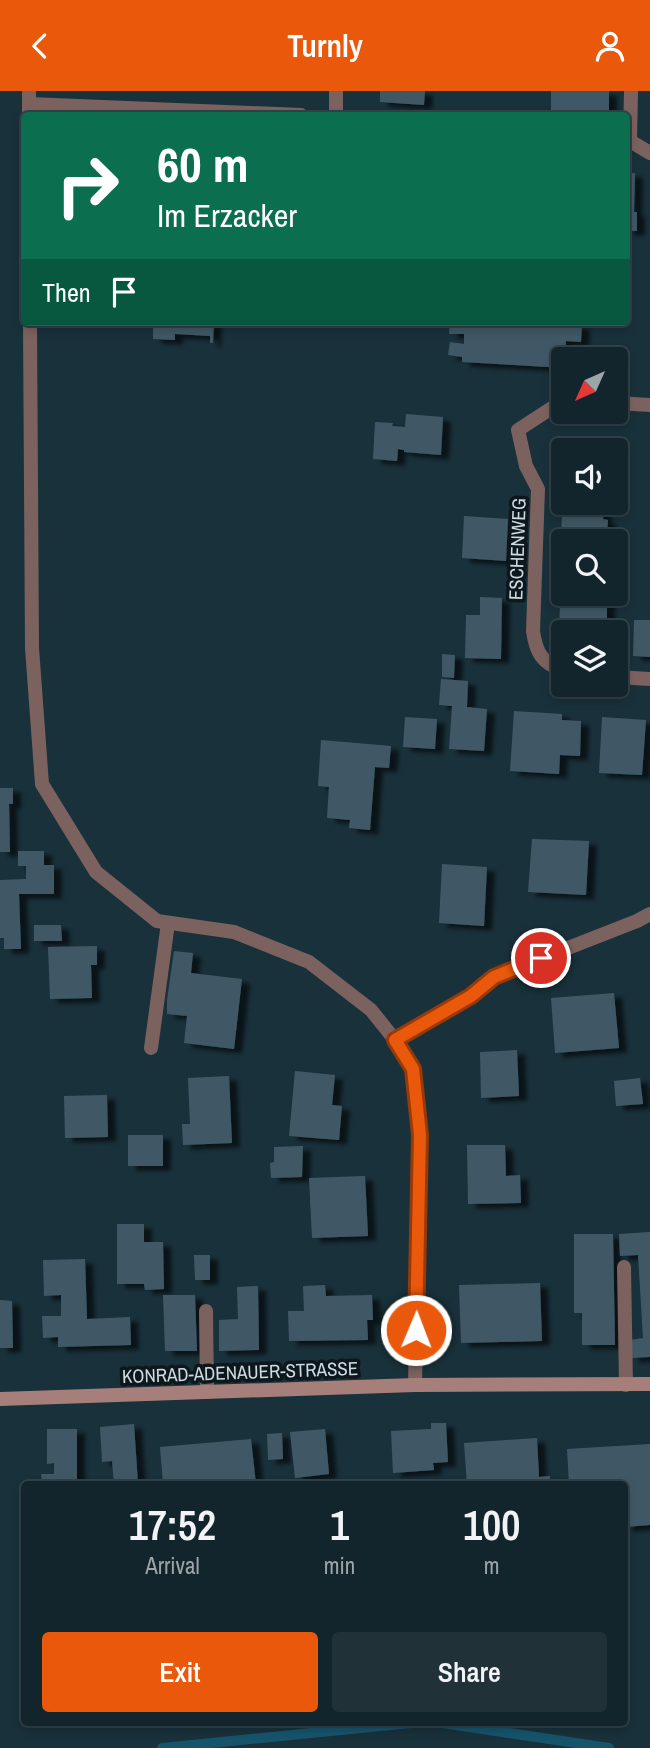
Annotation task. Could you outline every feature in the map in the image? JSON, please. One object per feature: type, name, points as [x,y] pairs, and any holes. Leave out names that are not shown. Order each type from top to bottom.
[{"type":"main road","name":"KONRAD-ADENAUER-STRASSE","points":[[0,1399],[415,1385],[650,1384]]},
{"type":"street","points":[[336,91],[336,112]]},
{"type":"street","points":[[630,112],[631,91]]},
{"type":"street","points":[[29,103],[233,112]]},
{"type":"street","points":[[630,142],[650,153]]},
{"type":"street","points":[[30,326],[32,649],[42,785],[96,872],[157,921],[234,932],[309,962],[371,1010],[395,1040],[413,1069],[420,1135],[415,1385]]},
{"type":"street","points":[[628,404],[650,405]]},
{"type":"street","name":"ESCHENWEG","points":[[551,408],[518,430],[526,466],[538,489],[533,631],[536,650],[551,666]]},
{"type":"street","points":[[628,678],[650,679]]},
{"type":"street","points":[[395,1040],[471,996],[494,977],[650,914]]},
{"type":"street","points":[[151,1048],[168,923]]},
{"type":"street","points":[[624,1267],[626,1385]]},
{"type":"street","points":[[206,1311],[207,1392]]},
{"type":"building","points":[[380,91],[425,91],[424,105],[380,102]]},
{"type":"building","points":[[551,91],[609,91],[609,112],[551,112]]},
{"type":"building","points":[[630,173],[635,173],[634,212],[637,212],[637,231],[630,231]]},
{"type":"building","points":[[153,326],[214,326],[213,343],[210,343],[210,336],[175,334],[175,340],[153,339]]},
{"type":"building","points":[[450,326],[582,326],[581,342],[566,341],[565,347],[551,347],[551,367],[462,362],[462,357],[448,355],[450,342],[464,344],[464,334],[449,334]]},
{"type":"building","points":[[406,414],[443,417],[441,455],[404,452],[398,449],[397,461],[373,459],[375,422],[405,427]]},
{"type":"building","points":[[562,515],[603,515],[603,519],[608,520],[607,529],[561,529]]},
{"type":"building","points":[[464,516],[508,519],[506,561],[462,558]]},
{"type":"building","points":[[480,597],[502,598],[501,659],[465,658],[466,615],[480,615]]},
{"type":"building","points":[[560,606],[607,606],[607,620],[559,620]]},
{"type":"building","points":[[634,620],[650,620],[650,657],[633,656]]},
{"type":"building","points":[[442,654],[455,655],[454,678],[442,677]]},
{"type":"building","points":[[441,679],[468,681],[467,707],[487,709],[484,751],[449,749],[452,706],[439,705]]},
{"type":"building","points":[[514,711],[562,714],[562,720],[581,721],[580,756],[560,755],[559,774],[510,771]]},
{"type":"building","points":[[405,717],[437,719],[435,749],[403,747]]},
{"type":"building","points":[[602,717],[646,720],[642,775],[599,773]]},
{"type":"building","points":[[321,740],[391,746],[389,768],[375,767],[370,830],[349,828],[350,820],[327,818],[329,787],[318,786]]},
{"type":"building","points":[[0,788],[13,788],[13,804],[9,804],[10,852],[0,852]]},
{"type":"building","points":[[532,839],[589,841],[586,895],[528,892]]},
{"type":"building","points":[[18,851],[44,851],[44,865],[54,865],[54,894],[19,894],[21,949],[4,949],[4,938],[0,938],[0,880],[26,879],[26,866],[18,866]]},
{"type":"building","points":[[442,864],[487,867],[484,926],[439,923]]},
{"type":"building","points":[[34,925],[61,925],[62,941],[34,941]]},
{"type":"building","points":[[97,946],[97,965],[91,965],[92,998],[50,999],[48,947]]},
{"type":"building","points":[[174,951],[193,953],[191,973],[242,979],[234,1049],[184,1043],[187,1016],[167,1014]]},
{"type":"building","points":[[614,993],[619,1048],[555,1053],[551,998]]},
{"type":"building","points":[[517,1050],[519,1096],[481,1098],[480,1052]]},
{"type":"building","points":[[295,1071],[335,1075],[332,1105],[342,1106],[339,1140],[289,1136]]},
{"type":"building","points":[[229,1076],[232,1143],[183,1145],[182,1124],[190,1124],[188,1078]]},
{"type":"building","points":[[640,1078],[643,1104],[616,1106],[614,1081]]},
{"type":"building","points":[[107,1095],[108,1137],[65,1138],[64,1096]]},
{"type":"building","points":[[128,1135],[163,1135],[163,1166],[128,1166]]},
{"type":"building","points":[[467,1145],[505,1145],[506,1176],[520,1175],[521,1203],[468,1204]]},
{"type":"building","points":[[303,1146],[302,1177],[271,1178],[270,1163],[274,1162],[274,1147]]},
{"type":"building","points":[[365,1176],[368,1236],[312,1238],[309,1178]]},
{"type":"building","points":[[117,1224],[144,1224],[144,1242],[163,1242],[164,1289],[145,1290],[144,1284],[117,1284]]},
{"type":"building","points":[[650,1232],[650,1357],[631,1358],[630,1340],[643,1338],[638,1255],[620,1256],[619,1234]]},
{"type":"building","points":[[574,1234],[613,1234],[615,1345],[582,1345],[582,1313],[574,1313]]},
{"type":"building","points":[[194,1255],[210,1255],[210,1280],[195,1280]]},
{"type":"building","points":[[85,1259],[87,1319],[130,1317],[131,1345],[58,1347],[58,1337],[43,1338],[42,1316],[61,1316],[61,1295],[44,1296],[43,1260]]},
{"type":"building","points":[[540,1283],[542,1341],[461,1343],[459,1285]]},
{"type":"building","points":[[325,1285],[326,1296],[372,1295],[373,1320],[367,1320],[368,1340],[289,1341],[288,1311],[304,1311],[303,1286]]},
{"type":"building","points":[[258,1286],[259,1350],[219,1351],[219,1320],[238,1319],[237,1287]]},
{"type":"building","points":[[163,1295],[195,1295],[197,1351],[165,1351]]},
{"type":"building","points":[[0,1300],[12,1301],[13,1348],[0,1348]]},
{"type":"building","points":[[431,1423],[446,1423],[448,1462],[433,1463],[434,1470],[393,1473],[391,1431],[431,1429]]},
{"type":"building","points":[[134,1424],[138,1481],[114,1481],[112,1461],[102,1462],[100,1427]]},
{"type":"building","points":[[47,1429],[77,1429],[77,1481],[42,1481],[41,1474],[54,1474],[54,1463],[47,1464]]},
{"type":"building","points":[[325,1429],[329,1474],[295,1478],[290,1432]]},
{"type":"building","points":[[282,1433],[283,1459],[268,1460],[267,1434]]},
{"type":"building","points":[[537,1438],[539,1477],[550,1476],[550,1481],[467,1481],[464,1443]]},
{"type":"building","points":[[251,1439],[256,1481],[163,1481],[160,1447]]},
{"type":"building","points":[[650,1444],[650,1525],[628,1527],[628,1481],[569,1481],[567,1449]]},
{"type":"waterway","points":[[162,1748],[381,1726]]},
{"type":"waterway","points":[[463,1726],[609,1748]]},
{"type":"route","points":[[416,1330],[420,1135],[413,1069],[395,1040],[471,996],[494,977],[541,958]]}]
